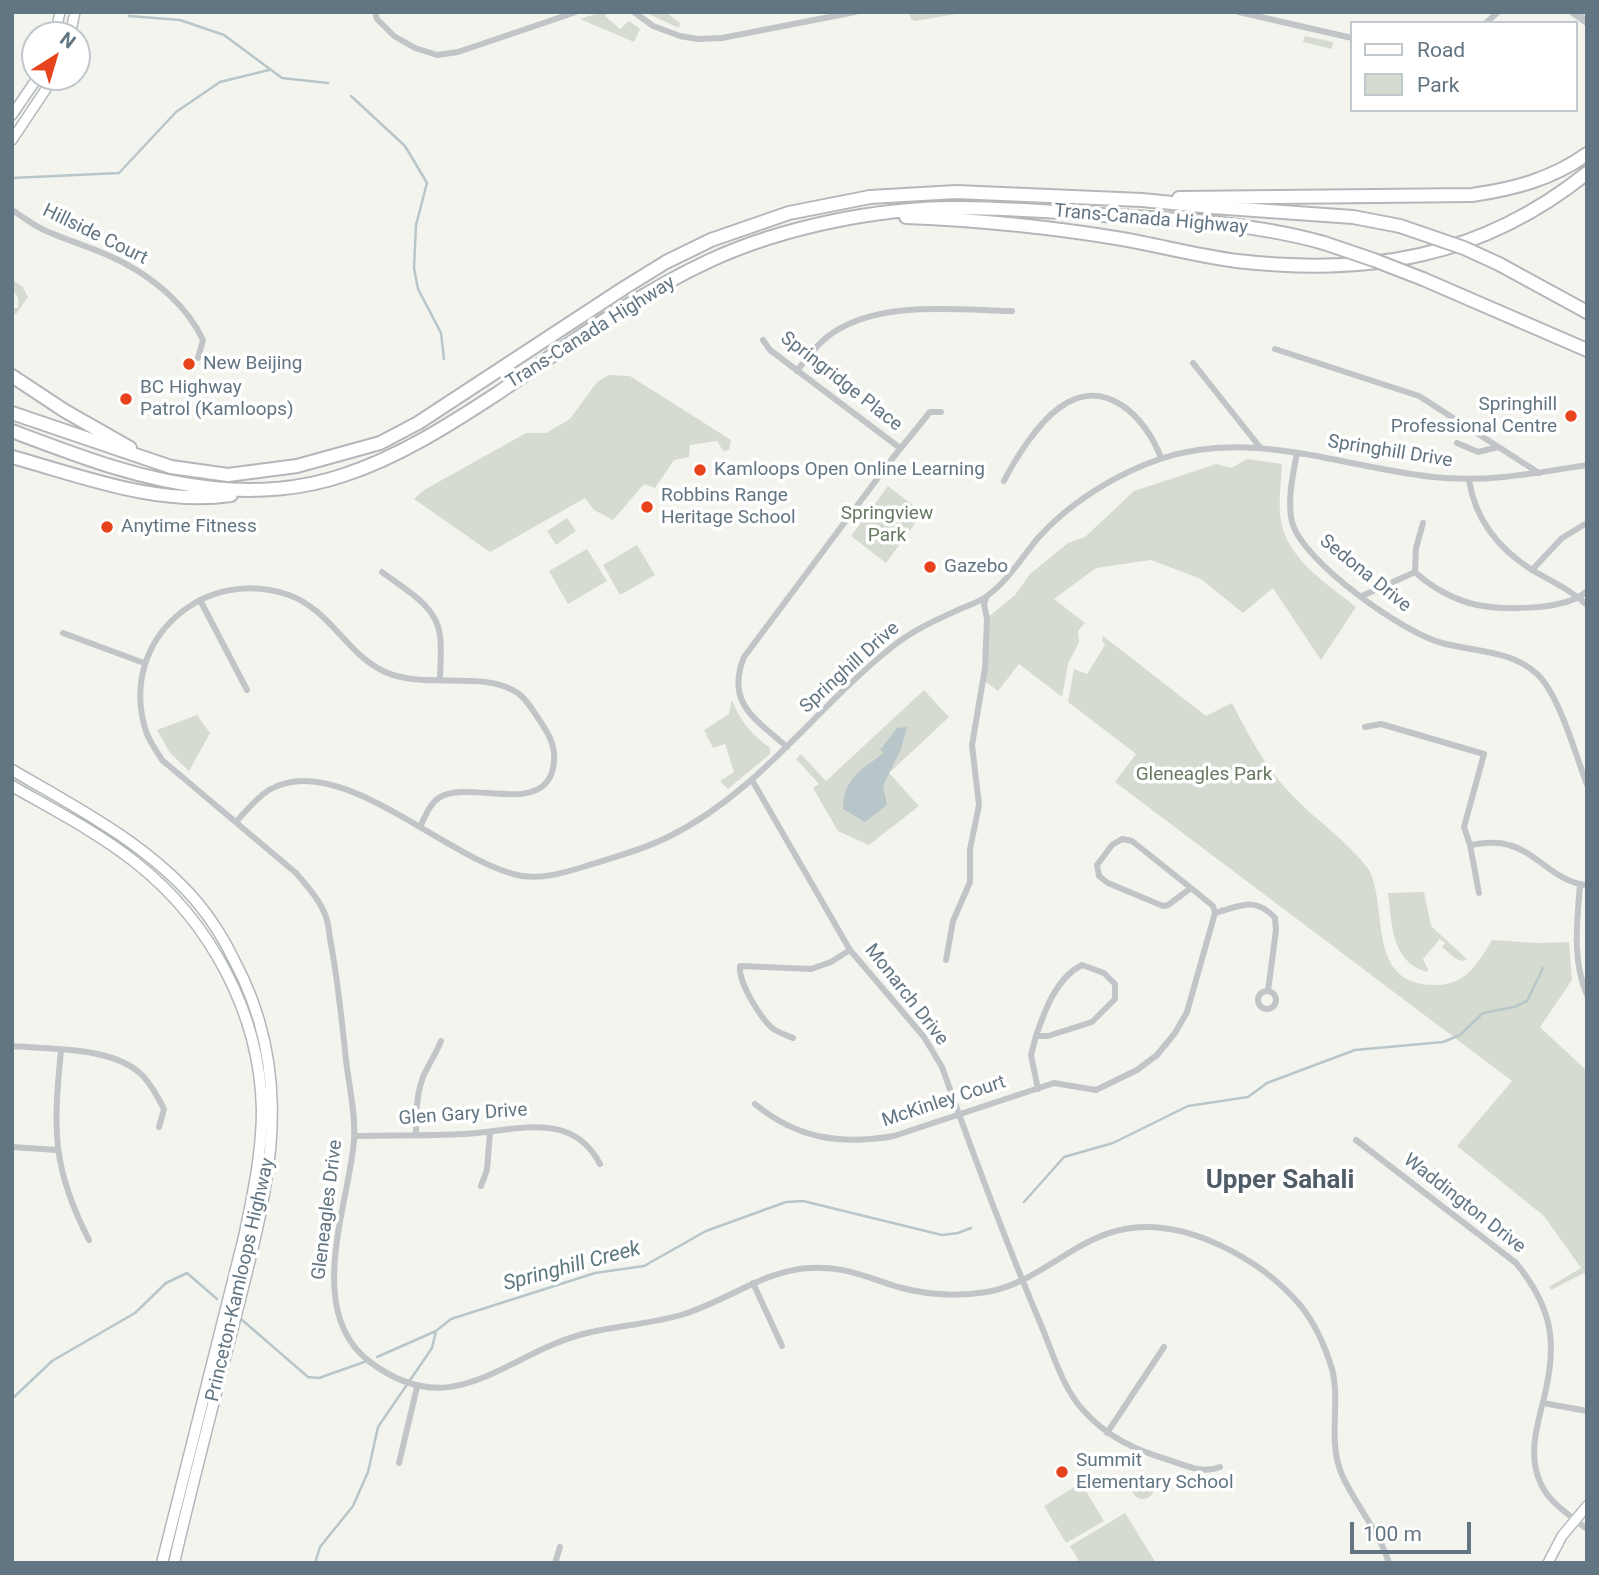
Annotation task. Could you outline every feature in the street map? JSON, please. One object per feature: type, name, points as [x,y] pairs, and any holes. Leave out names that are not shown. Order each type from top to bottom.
[{"type":"highway","points":[[1142,200],[1212,196],[1472,195],[1505,191],[1534,182],[1573,164],[1587,154]]},
{"type":"highway","points":[[871,216],[957,219],[1041,227],[1234,260],[1290,265],[1365,265],[1404,259],[1477,237],[1516,220],[1587,173]]},
{"type":"highway","name":"Trans-Canada Highway","points":[[12,414],[171,467],[228,475],[297,466],[380,443],[461,397],[666,262],[710,240],[789,213],[870,197],[956,192],[1142,200],[1353,216],[1400,226],[1464,248],[1587,312]]},
{"type":"highway","name":"Trans-Canada Highway","points":[[12,431],[114,468],[160,481],[214,489],[264,490],[341,476],[383,460],[468,412],[631,303],[713,259],[793,231],[913,210],[956,208],[1063,212],[1206,223],[1293,234],[1423,279],[1587,350]]},
{"type":"highway","points":[[12,376],[100,432],[171,467]]},
{"type":"highway","points":[[12,457],[156,494],[207,498],[264,490]]},
{"type":"main road","points":[[12,115],[28,91]]},
{"type":"main road","points":[[12,140],[45,91]]},
{"type":"main road","name":"Princeton-Kamloops Highway","points":[[12,770],[100,821],[144,852],[198,902],[219,931],[244,977],[260,1023],[269,1061],[273,1115],[265,1192],[174,1563]]},
{"type":"main road","name":"Princeton-Kamloops Highway","points":[[12,786],[90,830],[133,860],[187,911],[208,939],[230,979],[251,1036],[257,1062],[262,1113],[254,1191],[162,1563]]},
{"type":"main road","points":[[1548,1563],[1574,1519],[1587,1506]]},
{"type":"street","points":[[376,12],[377,19],[394,36],[415,48],[437,55],[458,52],[576,12]]},
{"type":"street","points":[[634,12],[653,26],[697,39],[722,38],[855,12]]},
{"type":"street","points":[[1239,12],[1350,38]]},
{"type":"street","points":[[1573,12],[1587,22]]},
{"type":"street","name":"Hillside Court","points":[[12,210],[42,229],[123,262],[162,288],[182,307],[197,327],[203,340],[198,358]]},
{"type":"street","points":[[797,371],[815,348],[834,332],[857,320],[933,308],[1012,311]]},
{"type":"street","name":"Springridge Place","points":[[763,340],[770,350],[901,448]]},
{"type":"street","points":[[1275,349],[1419,396],[1539,473]]},
{"type":"street","points":[[1193,363],[1259,446]]},
{"type":"street","points":[[1004,481],[1047,418],[1060,407],[1086,397],[1096,396],[1120,403],[1138,417],[1154,439],[1161,458]]},
{"type":"street","points":[[787,747],[748,713],[738,681],[744,657],[901,448],[930,412],[941,412]]},
{"type":"street","points":[[1457,443],[1478,452],[1498,447]]},
{"type":"street","name":"Springhill Drive","points":[[236,822],[270,789],[298,780],[322,781],[348,789],[488,866],[524,876],[551,876],[668,838],[697,820],[752,780],[894,645],[923,626],[986,597],[1063,513],[1110,482],[1161,458],[1202,447],[1259,446],[1432,477],[1469,480],[1587,465]]},
{"type":"street","name":"Sedona Drive","points":[[1297,453],[1291,501],[1293,523],[1301,542],[1316,559],[1391,620],[1414,633],[1442,643],[1507,656],[1539,675],[1552,694],[1587,785]]},
{"type":"street","points":[[1469,480],[1476,509],[1485,525],[1516,558],[1587,605]]},
{"type":"street","points":[[1415,572],[1416,548],[1423,523]]},
{"type":"street","points":[[1532,570],[1562,538],[1587,523]]},
{"type":"street","points":[[382,572],[429,609],[436,619],[440,634],[440,680]]},
{"type":"street","points":[[1362,596],[1415,572]]},
{"type":"street","points":[[1415,572],[1438,590],[1476,604],[1555,606],[1580,598],[1587,591]]},
{"type":"street","name":"Gleneagles Drive","points":[[420,827],[434,802],[442,796],[454,792],[512,795],[530,793],[542,786],[554,766],[553,749],[549,735],[535,712],[519,694],[496,684],[412,680],[384,671],[364,658],[317,609],[290,596],[260,588],[232,588],[200,600],[175,617],[157,639],[145,663],[140,699],[149,739],[162,760],[296,873],[312,891],[326,917],[335,964],[355,1136],[336,1253],[334,1299],[341,1323],[351,1342],[365,1358],[389,1376],[417,1387],[447,1388],[475,1382],[561,1341],[586,1333],[678,1317],[753,1283],[805,1268],[835,1268],[864,1274],[896,1287],[929,1294],[959,1296],[993,1291],[1023,1282],[1090,1241],[1125,1229],[1161,1227],[1200,1235],[1233,1251],[1276,1281],[1301,1305],[1320,1336],[1334,1374],[1334,1445],[1342,1474],[1381,1540],[1389,1563]]},
{"type":"street","points":[[946,960],[953,921],[970,882],[970,849],[979,806],[972,745],[985,668],[986,597]]},
{"type":"street","points":[[200,600],[247,691]]},
{"type":"street","points":[[63,633],[145,663]]},
{"type":"street","points":[[1365,727],[1381,724],[1484,754],[1464,827],[1479,893]]},
{"type":"street","name":"Monarch Drive","points":[[752,780],[850,950],[924,1037],[942,1067],[1023,1282],[1066,1384],[1082,1409],[1107,1433],[1143,1452],[1196,1469],[1211,1471],[1220,1467]]},
{"type":"street","points":[[1191,888],[1163,906],[1108,883],[1098,876],[1097,865],[1112,845],[1122,839],[1132,841],[1191,888],[1213,906],[1216,914],[1249,903],[1265,906],[1275,918],[1276,930],[1268,991]]},
{"type":"street","points":[[1470,845],[1510,845],[1563,878],[1584,885],[1576,934],[1579,976],[1587,995]]},
{"type":"street","name":"McKinley Court","points":[[755,1104],[772,1118],[794,1128],[834,1140],[867,1141],[894,1136],[1054,1083],[1096,1090],[1138,1070],[1157,1055],[1175,1033],[1187,1012],[1216,914]]},
{"type":"street","points":[[793,1038],[773,1029],[759,1012],[739,975],[740,966],[811,969],[831,962],[850,950]]},
{"type":"street","points":[[1035,1036],[1048,1036],[1092,1023],[1115,999],[1115,984],[1104,973],[1082,965],[1069,972],[1046,1008],[1035,1036],[1031,1055],[1038,1088]]},
{"type":"street","points":[[416,1135],[418,1093],[441,1041]]},
{"type":"street","points":[[12,1046],[96,1054],[131,1066],[154,1090],[164,1109],[159,1128]]},
{"type":"street","points":[[61,1051],[55,1118],[57,1150],[64,1185],[89,1240]]},
{"type":"street","name":"Glen Gary Drive","points":[[355,1136],[490,1132],[537,1126],[564,1132],[591,1147],[600,1164]]},
{"type":"street","points":[[481,1186],[487,1170],[490,1132]]},
{"type":"street","name":"Waddington Drive","points":[[1356,1140],[1516,1263],[1532,1283],[1545,1308],[1552,1357],[1535,1435],[1535,1460],[1540,1482],[1550,1499],[1587,1529]]},
{"type":"street","points":[[12,1147],[57,1150]]},
{"type":"street","points":[[753,1283],[782,1346]]},
{"type":"street","points":[[1107,1433],[1164,1348]]},
{"type":"street","points":[[399,1463],[417,1387]]},
{"type":"street","points":[[1543,1403],[1587,1411]]},
{"type":"street","points":[[555,1563],[560,1547]]},
{"type":"green space","points":[[609,12],[605,16],[620,29],[629,21],[640,29],[634,42],[580,19]]},
{"type":"green space","points":[[644,12],[666,12],[680,23],[679,28]]},
{"type":"green space","points":[[909,12],[957,12],[915,21],[911,19]]},
{"type":"green space","points":[[1305,36],[1333,42],[1332,49],[1303,42]]},
{"type":"green space","points":[[12,279],[23,287],[28,297],[16,314],[12,314],[13,308],[18,308],[18,303],[12,290]]},
{"type":"green space","points":[[609,375],[630,376],[731,440],[729,450],[723,451],[717,441],[690,445],[689,457],[674,460],[655,488],[644,484],[613,520],[594,510],[585,498],[490,552],[414,499],[424,490],[526,433],[546,433],[570,419],[597,382]]},
{"type":"green space","points":[[1247,459],[1282,464],[1280,513],[1289,543],[1319,578],[1356,607],[1321,660],[1273,588],[1243,613],[1201,579],[1151,560],[1096,568],[1054,599],[1085,623],[1078,631],[1079,642],[1068,664],[1062,697],[1019,664],[998,691],[982,679],[986,619],[1015,595],[1030,574],[1068,543],[1085,537],[1134,491],[1216,464],[1231,468]]},
{"type":"green space","name":"Springview Park","points":[[888,486],[923,513],[886,563],[851,536]]},
{"type":"green space","points":[[567,518],[576,531],[556,545],[547,531]]},
{"type":"green space","points":[[637,545],[655,575],[620,595],[603,565]]},
{"type":"green space","points":[[587,549],[607,581],[568,604],[549,571]]},
{"type":"green space","name":"Gleneagles Park","points":[[1103,636],[1206,716],[1232,703],[1258,751],[1282,784],[1300,804],[1361,859],[1369,870],[1375,886],[1383,942],[1398,973],[1414,982],[1446,984],[1470,971],[1492,940],[1569,942],[1572,980],[1540,1027],[1587,1071],[1587,1277],[1584,1273],[1551,1290],[1549,1287],[1581,1268],[1544,1216],[1457,1146],[1512,1081],[1115,782],[1136,754],[1068,702],[1074,669],[1087,674],[1105,645]]},
{"type":"green space","points":[[924,690],[949,717],[889,773],[919,806],[869,845],[838,831],[813,788],[819,784],[796,759],[801,754],[826,781]]},
{"type":"green space","points":[[732,700],[747,727],[770,748],[770,754],[728,789],[720,781],[734,772],[725,744],[713,748],[704,730],[729,714]]},
{"type":"green space","points":[[197,715],[210,733],[189,771],[170,753],[157,730]]},
{"type":"green space","points":[[1424,892],[1431,926],[1467,959],[1456,959],[1442,947],[1445,943],[1440,939],[1423,959],[1427,972],[1406,960],[1400,951],[1395,940],[1388,893]]},
{"type":"green space","points":[[1143,1477],[1151,1480],[1154,1488],[1151,1496],[1143,1499],[1135,1496],[1132,1488],[1135,1480]]},
{"type":"green space","points":[[1081,1483],[1104,1521],[1066,1543],[1044,1506]]},
{"type":"green space","points":[[1125,1513],[1156,1563],[1080,1563],[1070,1546]]},
{"type":"shaded area","points":[[907,727],[901,749],[883,786],[887,805],[865,822],[843,809],[847,789],[855,775],[884,753],[880,750],[897,728]]},
{"type":"waterway","points":[[129,16],[180,20],[224,35],[282,78],[328,83]]},
{"type":"waterway","points":[[12,178],[119,173],[176,112],[220,82],[269,70]]},
{"type":"waterway","points":[[351,96],[405,146],[427,183],[416,225],[414,268],[418,289],[441,333],[444,359]]},
{"type":"waterway","name":"Springhill Creek","points":[[1024,1202],[1064,1157],[1113,1143],[1188,1106],[1248,1097],[1267,1083],[1355,1050],[1443,1042],[1460,1035],[1483,1013],[1514,1007],[1527,1001],[1543,968]]},
{"type":"waterway","name":"Springhill Creek","points":[[315,1563],[320,1547],[353,1506],[368,1472],[378,1427],[432,1348],[436,1331],[451,1319],[595,1273],[644,1266],[706,1231],[786,1202],[803,1201],[942,1235],[971,1228]]},
{"type":"waterway","name":"Springhill Creek","points":[[12,1399],[52,1361],[135,1313],[166,1283],[187,1273],[217,1299]]},
{"type":"waterway","points":[[241,1319],[308,1377],[319,1378],[367,1361]]},
{"type":"waterway","points":[[377,1357],[436,1331]]},
{"type":"place","name":"New Beijing","points":[[189,364]]},
{"type":"place","name":"BC Highway Patrol (Kamloops)","points":[[126,399]]},
{"type":"place","name":"Springhill Professional Centre","points":[[1571,416]]},
{"type":"place","name":"Kamloops Open Online Learning","points":[[700,470]]},
{"type":"place","name":"Robbins Range Heritage School","points":[[647,507]]},
{"type":"place","name":"Anytime Fitness","points":[[107,527]]},
{"type":"place","name":"Gazebo","points":[[930,567]]},
{"type":"place","name":"Summit Elementary School","points":[[1062,1472]]},
{"type":"district","name":"Upper Sahali","points":[[1280,1181]]}]
